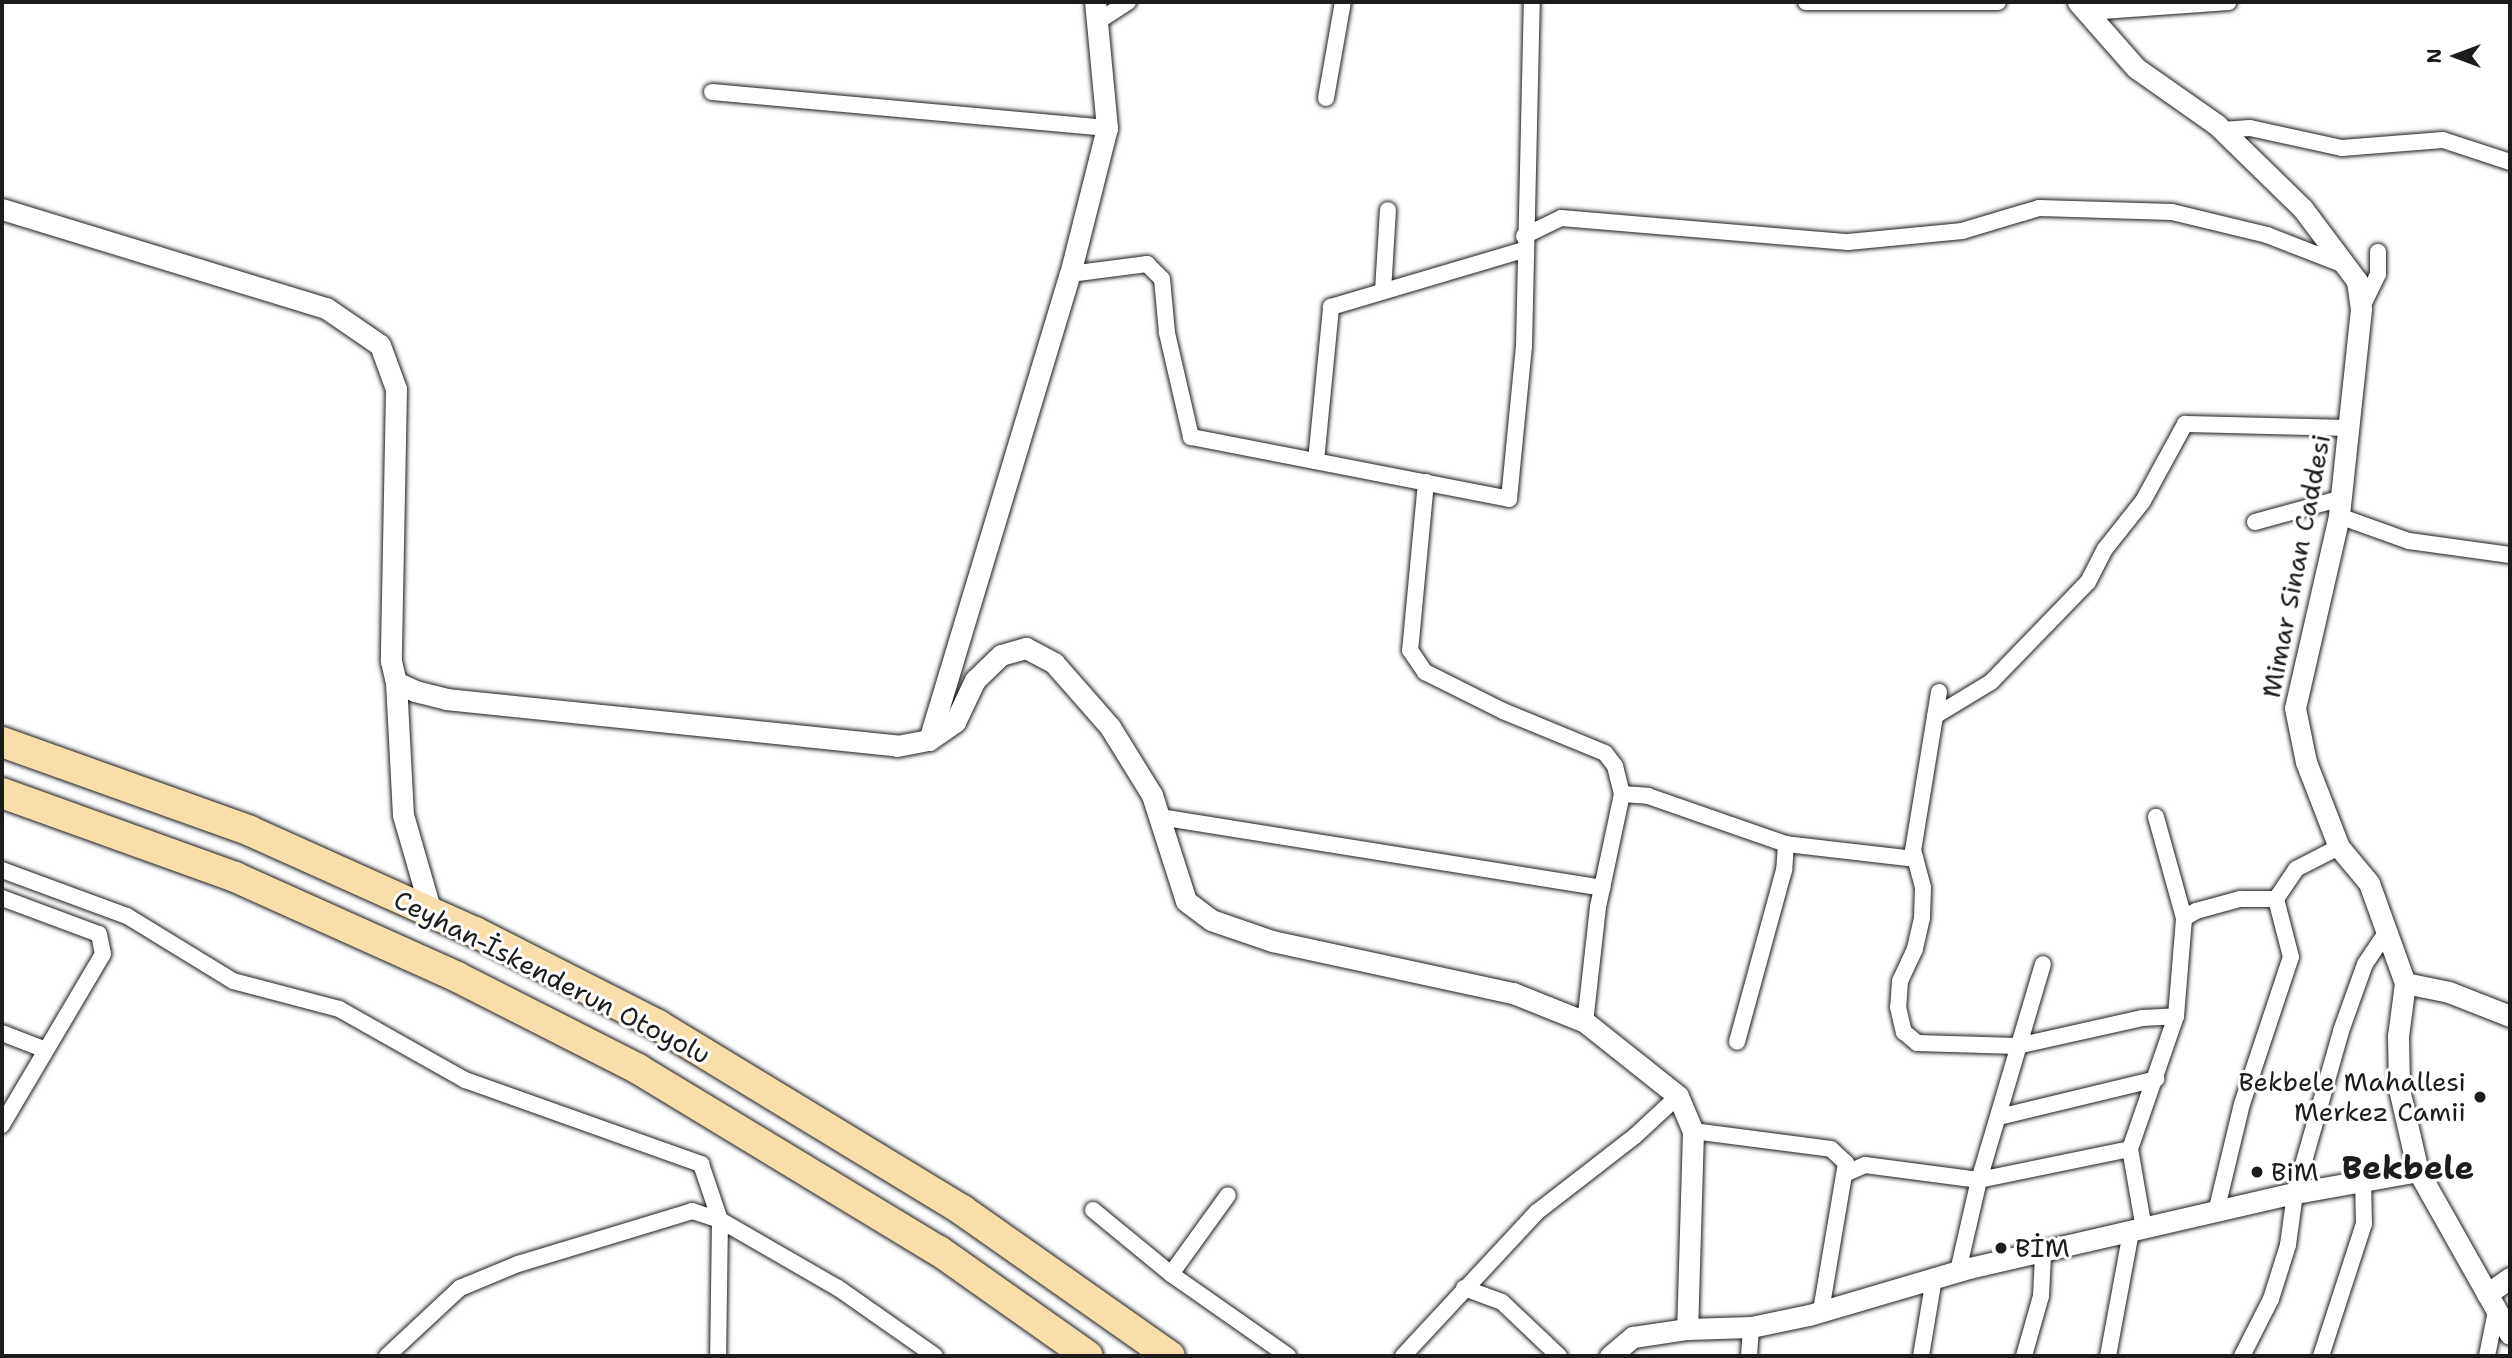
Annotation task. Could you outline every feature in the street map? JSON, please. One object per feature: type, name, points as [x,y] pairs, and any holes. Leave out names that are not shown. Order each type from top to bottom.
[{"type":"highway","name":"Ceyhan-İskenderun Otoyolu","points":[[2,742],[250,831],[431,912],[658,1025],[962,1210],[1170,1356]]},
{"type":"highway","name":"Ceyhan-İskenderun Otoyolu","points":[[2,793],[235,877],[457,977],[638,1069],[939,1251],[1088,1356]]},
{"type":"street","points":[[929,740],[1070,274],[1107,128],[1096,12],[1128,2]]},
{"type":"street","points":[[1326,98],[1343,2]]},
{"type":"street","points":[[1070,274],[1147,264],[1162,279],[1167,333],[1191,437],[1508,499],[1524,346],[1524,243],[1532,2]]},
{"type":"street","points":[[1806,2],[1998,2]]},
{"type":"street","points":[[2083,7],[2229,2]]},
{"type":"street","name":"Mimar Sinan Caddesi","points":[[2083,7],[2136,68],[2222,130],[2303,208],[2357,281],[2361,309],[2351,428],[2340,507],[2295,708],[2306,762],[2339,846],[2369,883],[2389,930],[2405,983],[2398,1036],[2399,1089],[2418,1171],[2510,1334]]},
{"type":"street","points":[[712,92],[1107,128]]},
{"type":"street","points":[[2222,130],[2250,128],[2342,148],[2443,140],[2510,162]]},
{"type":"street","points":[[1317,461],[1331,306],[1524,243],[1560,218],[1848,242],[1962,231],[2039,208],[2172,212],[2267,235],[2348,266]]},
{"type":"street","points":[[2,209],[326,308],[380,345],[396,389],[391,661],[396,681],[403,815],[431,912]]},
{"type":"street","points":[[1383,291],[1388,210]]},
{"type":"street","points":[[2361,309],[2378,274],[2378,252]]},
{"type":"street","points":[[1935,716],[1992,682],[2088,582],[2105,549],[2143,501],[2185,424],[2351,428]]},
{"type":"street","points":[[1426,482],[1410,650],[1425,671],[1503,711],[1605,753],[1615,766],[1622,794],[1602,888],[1585,1022]]},
{"type":"street","points":[[2255,522],[2340,507],[2409,541],[2510,555]]},
{"type":"street","points":[[396,681],[446,699],[897,746],[929,740],[955,723],[975,680],[1001,655],[1026,648],[1054,663],[1110,727],[1152,795],[1185,901],[1211,920],[1272,941],[1513,993],[1585,1022],[1678,1096],[1693,1131],[1687,1329]]},
{"type":"street","points":[[1939,692],[1915,859],[1923,888],[1922,918],[1915,949],[1900,981],[1898,1007],[1905,1032],[1917,1043],[2017,1046],[2142,1018],[2176,1016]]},
{"type":"street","points":[[1622,794],[1648,796],[1786,844],[1915,859]]},
{"type":"street","points":[[1160,817],[1602,888]]},
{"type":"street","points":[[2108,1356],[2137,1230],[2130,1149],[2176,1016],[2184,919],[2156,817]]},
{"type":"street","points":[[1737,1042],[1784,870],[1786,844]]},
{"type":"street","points":[[2216,1212],[2242,1104],[2291,957],[2276,899],[2296,869],[2339,846]]},
{"type":"street","points":[[2,870],[127,916],[233,981],[339,1009],[465,1080],[701,1164],[720,1220],[718,1356]]},
{"type":"street","points":[[2,898],[99,934],[103,954],[2,1125]]},
{"type":"street","points":[[2184,919],[2196,911],[2240,899],[2276,899]]},
{"type":"street","points":[[2242,1356],[2271,1299],[2288,1245],[2295,1193],[2341,1031],[2365,964],[2389,930]]},
{"type":"street","points":[[1958,1271],[1979,1180],[2043,964]]},
{"type":"street","points":[[2405,983],[2449,992],[2510,1016]]},
{"type":"street","points":[[2,1033],[46,1050]]},
{"type":"street","points":[[1999,1116],[2156,1079]]},
{"type":"street","points":[[1402,1356],[1537,1212],[1634,1136],[1678,1096]]},
{"type":"street","points":[[1693,1131],[1831,1149],[1846,1163],[1847,1173],[1821,1311]]},
{"type":"street","points":[[1847,1173],[1865,1164],[1979,1180],[2130,1149]]},
{"type":"street","points":[[1611,1356],[1633,1338],[1687,1329],[1751,1327],[1821,1311],[1958,1271],[2043,1255],[2295,1193],[2418,1171]]},
{"type":"street","points":[[2321,1356],[2364,1224],[2363,1181]]},
{"type":"street","points":[[1171,1274],[1228,1195]]},
{"type":"street","points":[[1093,1210],[1171,1274],[1288,1356]]},
{"type":"street","points":[[387,1356],[460,1288],[518,1264],[692,1211],[720,1220],[838,1288],[935,1356]]},
{"type":"street","points":[[2024,1356],[2041,1296],[2043,1255]]},
{"type":"street","points":[[1921,1356],[1934,1278]]},
{"type":"street","points":[[2487,1356],[2492,1303],[2510,1278]]},
{"type":"street","points":[[1464,1288],[1502,1302],[1559,1356]]},
{"type":"street","points":[[1749,1356],[1751,1327]]},
{"type":"place","name":"Bekbele Mahallesi Merkez Camii","points":[[2480,1097]]},
{"type":"place","name":"BiM","points":[[2257,1172]]},
{"type":"place","name":"BİM","points":[[2001,1248]]},
{"type":"district","name":"Bekbele","points":[[2408,1168]]}]
